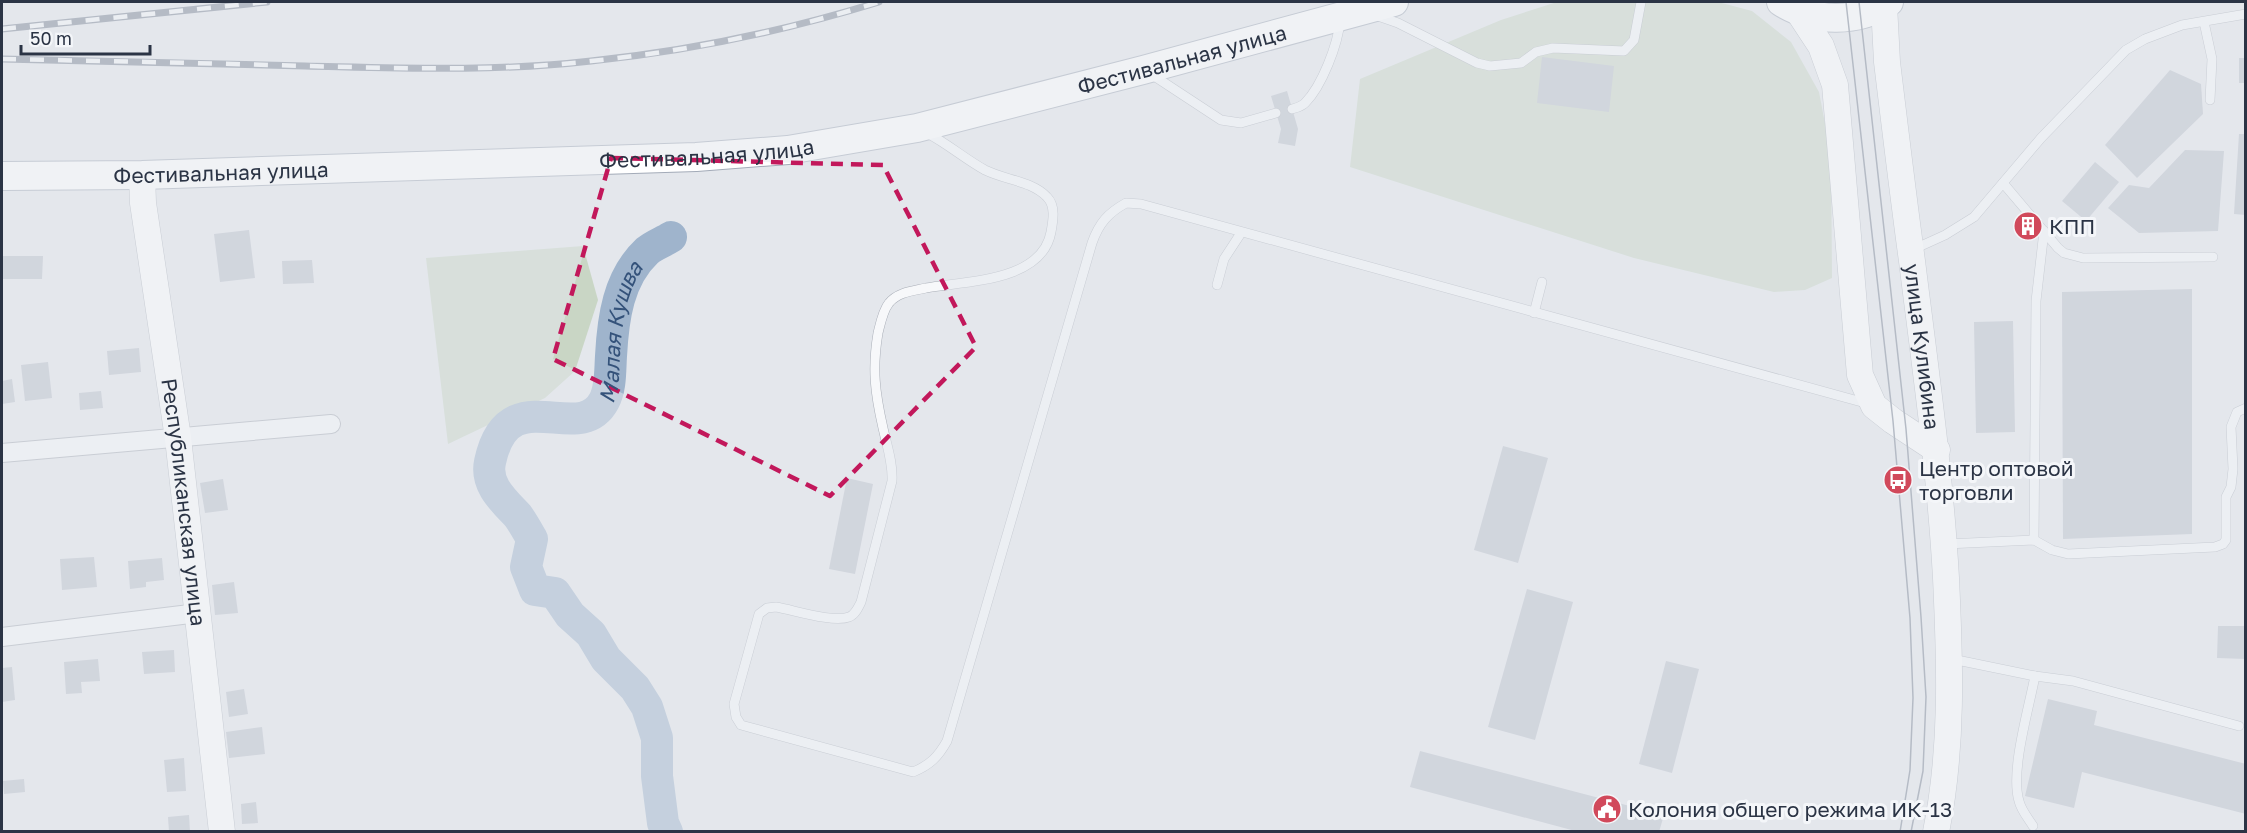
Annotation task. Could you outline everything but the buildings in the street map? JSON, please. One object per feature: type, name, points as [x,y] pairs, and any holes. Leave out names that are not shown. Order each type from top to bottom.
[{"type":"main road","name":"Фестивальная улица","points":[[2,176],[142,175],[696,157],[788,150],[917,128],[1394,2]]},
{"type":"main road","points":[[1790,6],[1824,18],[1848,18],[1886,3]]},
{"type":"street","name":"улица Кулибина","points":[[1886,3],[1887,62],[1936,450],[1944,544],[1949,723],[1946,769],[1936,831]]},
{"type":"street","points":[[1790,6],[1821,46],[1834,85],[1860,375],[1874,406],[1936,450]]},
{"type":"street","name":"Республиканская улица","points":[[142,175],[143,203],[178,438],[222,831]]},
{"type":"street","points":[[2,453],[330,424]]},
{"type":"street","points":[[2,637],[198,613]]},
{"type":"lane","points":[[1292,110],[1304,105],[1332,56],[1351,13],[1398,23],[1477,63],[1490,66],[1521,63],[1536,52],[1553,48],[1624,51],[1634,40],[1641,2]]},
{"type":"lane","points":[[1910,251],[1945,235],[1974,217],[2041,138],[2126,50],[2145,39],[2182,25],[2246,14]]},
{"type":"lane","points":[[2204,22],[2212,59],[2210,100]]},
{"type":"lane","points":[[1143,70],[1221,120],[1241,123],[1276,113]]},
{"type":"lane","points":[[917,128],[945,142],[986,170],[1037,189],[1049,198],[1053,210],[1051,236],[1041,252],[1016,272],[904,292],[889,303],[880,327],[873,373],[882,426],[893,466],[892,481],[861,603],[849,617],[834,619],[776,607],[764,609],[759,614],[734,704],[736,717],[741,725],[913,772],[937,758],[947,741],[1097,228],[1104,218],[1126,203],[1141,204],[1874,406]]},
{"type":"lane","points":[[2003,183],[2052,242],[2064,253],[2083,258],[2213,257]]},
{"type":"lane","points":[[2034,540],[2036,301],[2044,231]]},
{"type":"lane","points":[[1217,285],[1224,259],[1241,233]]},
{"type":"lane","points":[[1534,313],[1542,282]]},
{"type":"lane","points":[[1944,544],[2034,540],[2052,550],[2068,554],[2215,547],[2223,544],[2226,540],[2226,496],[2230,488],[2233,469],[2231,427],[2237,412],[2246,408]]},
{"type":"lane","points":[[1949,659],[2034,676],[2073,681],[2239,726]]},
{"type":"lane","points":[[2033,826],[2019,803],[2016,787],[2018,762],[2034,676]]},
{"type":"highlighted area","points":[[611,158],[883,165],[976,347],[830,496],[553,359]]},
{"type":"green space","points":[[1557,2],[1718,2],[1752,11],[1791,42],[1819,92],[1831,155],[1832,278],[1805,290],[1774,292],[1634,258],[1350,167],[1360,79],[1501,20]]},
{"type":"green space","points":[[583,246],[598,300],[575,371],[545,398],[448,444],[426,258]]},
{"type":"waterway","name":"Малая Кушва","points":[[667,832],[663,823],[657,776],[657,738],[647,707],[635,688],[606,659],[591,634],[570,615],[555,593],[535,590],[526,567],[532,539],[518,516],[497,492],[489,470],[499,437],[512,423],[527,417],[578,418],[593,414],[604,401],[609,385],[616,314],[623,286],[637,262],[647,251],[671,237]]},
{"type":"tram line","points":[[1846,2],[1893,421],[1910,618],[1913,698],[1910,770],[1900,832]]},
{"type":"tram line","points":[[1859,2],[1906,429],[1921,617],[1926,697],[1923,771],[1911,832]]},
{"type":"railway","points":[[2,29],[267,2]]},
{"type":"railway","points":[[2,59],[412,68],[520,67],[628,57],[700,46],[808,22],[879,2]]},
{"type":"place","name":"КПП","points":[[2028,226]]},
{"type":"place","name":"Центр оптовой торговли","points":[[1898,480]]},
{"type":"place","name":"Колония общего режима ИК-13","points":[[1607,809]]}]
